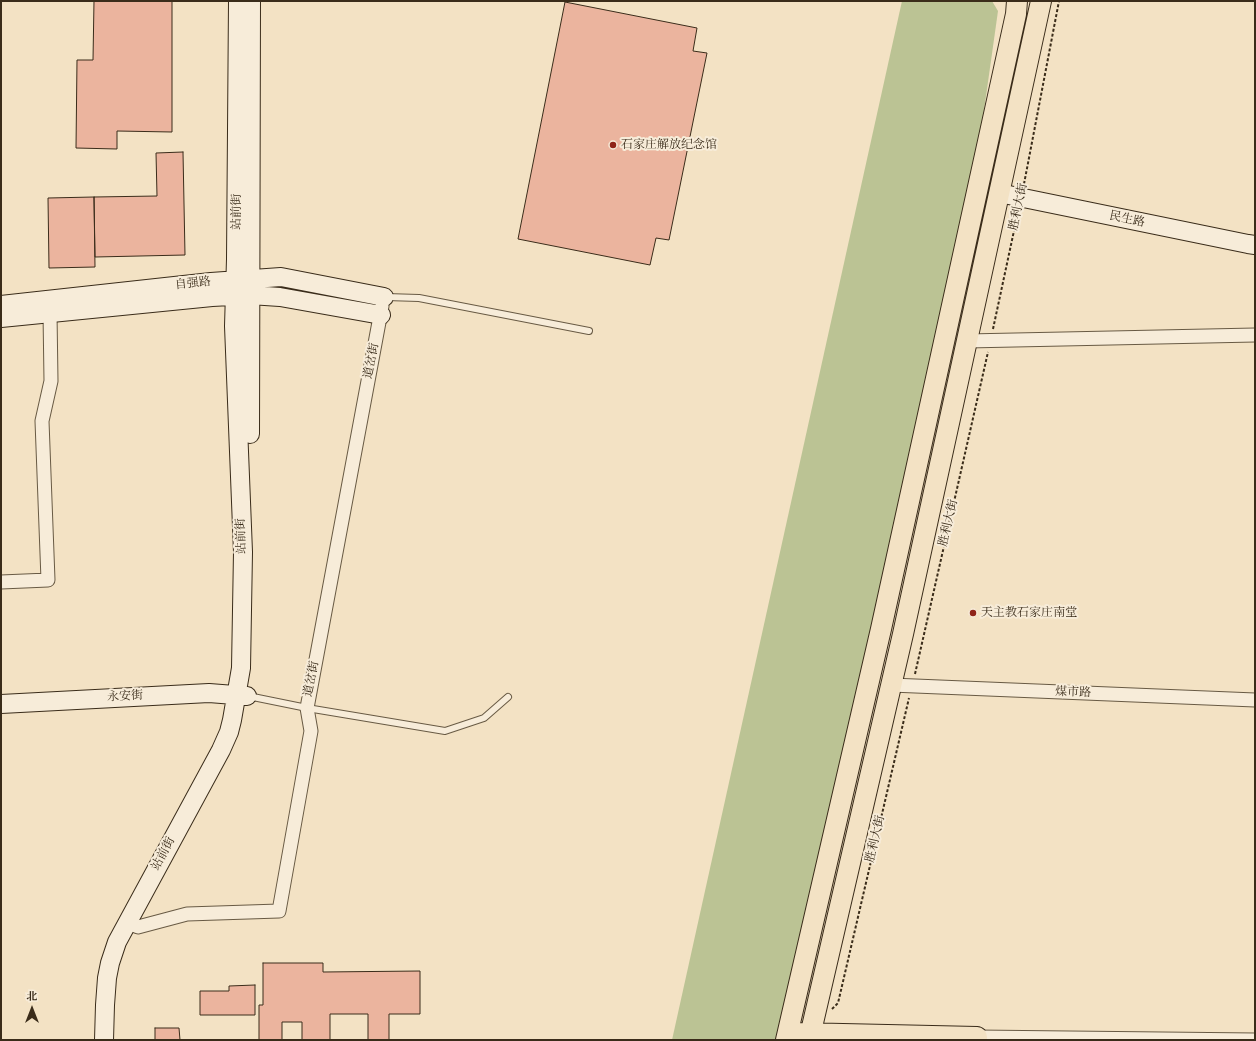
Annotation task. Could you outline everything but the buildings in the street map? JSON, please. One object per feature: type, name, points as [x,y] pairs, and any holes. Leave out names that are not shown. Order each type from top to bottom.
[{"type":"main road","name":"站前街","points":[[238,1],[236,251],[242,287]]},
{"type":"main road","name":"站前街","points":[[104,1040],[107,978],[110,963],[118,942],[133,925],[232,755],[240,736],[242,695],[253,669],[254,552],[242,287],[251,1]]},
{"type":"main road","points":[[977,1039],[786,1037],[881,629],[1016,14],[1017,1]]},
{"type":"main road","name":"胜利大街","points":[[810,1037],[891,685],[1041,1]]},
{"type":"main road","name":"民生路","points":[[999,193],[1255,245]]},
{"type":"main road","name":"自强路","points":[[1,318],[212,297],[242,287],[281,277],[384,297]]},
{"type":"main road","name":"自强路","points":[[1,305],[242,287],[280,296],[381,315]]},
{"type":"main road","name":"永安街","points":[[1,704],[209,693],[242,695]]},
{"type":"main road","name":"站前街","points":[[115,1040],[116,1006],[120,973],[133,925]]},
{"type":"street","name":"道岔街","points":[[133,925],[188,914],[279,911],[311,730],[307,708],[384,297]]},
{"type":"street","points":[[1,582],[48,580],[42,421],[51,381],[50,313]]},
{"type":"street","points":[[967,341],[1255,335]]},
{"type":"street","name":"煤市路","points":[[891,685],[1255,700]]},
{"type":"street","points":[[977,1039],[1255,1040]]},
{"type":"lane","points":[[384,297],[419,298],[589,331]]},
{"type":"lane","points":[[242,695],[307,708],[445,730],[484,718],[508,697]]},
{"type":"path","name":"胜利大街","points":[[828,1013],[838,1003],[912,686],[1021,198],[1059,1]]},
{"type":"green space","points":[[902,1],[992,1],[998,11],[977,160],[779,1040],[672,1040]]},
{"type":"place","name":"石家庄解放纪念馆","points":[[613,145]]},
{"type":"place","name":"天主教石家庄南堂","points":[[973,613]]}]
